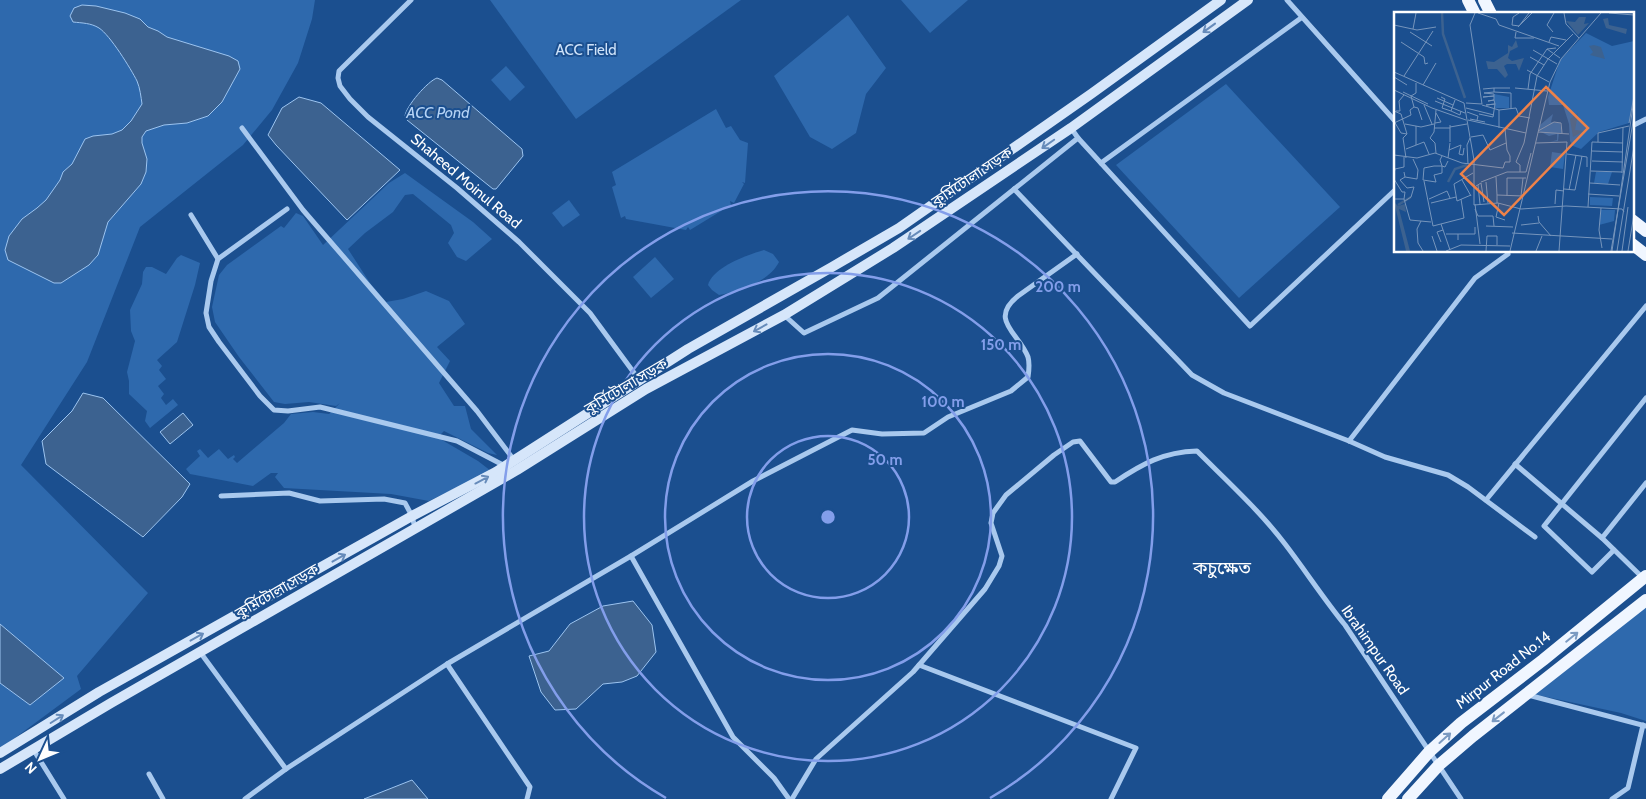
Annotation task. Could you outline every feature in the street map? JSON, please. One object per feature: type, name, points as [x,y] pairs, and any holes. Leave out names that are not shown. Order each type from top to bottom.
[{"type":"main road","name":"কুর্মিটোলা সড়ক","points":[[0,768],[415,529],[688,349],[899,228],[1222,0]]},
{"type":"main road","name":"কুর্মিটোলা সড়ক","points":[[0,753],[100,692],[412,516],[513,465],[646,389],[784,314],[893,248],[1071,128],[1248,0]]},
{"type":"main road","points":[[1468,0],[1474,12]]},
{"type":"main road","points":[[1484,0],[1490,12]]},
{"type":"main road","points":[[1634,222],[1646,231]]},
{"type":"main road","points":[[1634,246],[1646,255]]},
{"type":"main road","name":"Mirpur Road No.14","points":[[1388,799],[1429,752],[1461,723],[1495,699],[1644,578]]},
{"type":"main road","points":[[1408,799],[1439,765],[1473,736],[1646,600]]},
{"type":"street","name":"Shaheed Moinul Road","points":[[411,0],[343,66],[338,78],[340,86],[368,117],[457,188],[519,242],[590,313],[646,389]]},
{"type":"street","points":[[1286,0],[1394,120]]},
{"type":"street","points":[[1101,164],[1301,18]]},
{"type":"street","points":[[1634,125],[1646,119]]},
{"type":"street","points":[[242,128],[303,210],[477,411],[513,465]]},
{"type":"street","points":[[1071,128],[1101,164],[1250,326],[1394,191]]},
{"type":"street","points":[[784,314],[804,333],[878,298],[1078,138]]},
{"type":"street","points":[[1014,189],[1192,374],[1224,393],[1349,441],[1384,457],[1448,475],[1468,487],[1534,537]]},
{"type":"street","points":[[287,208],[218,260],[211,280],[206,313],[209,326],[260,396],[274,410],[288,411],[320,406],[457,440],[513,465]]},
{"type":"street","points":[[191,214],[218,260]]},
{"type":"street","points":[[1349,441],[1475,278],[1508,252]]},
{"type":"street","points":[[246,799],[286,770],[447,664],[631,556],[753,481],[852,430],[882,434],[924,433],[948,417],[1011,392],[1028,377],[1029,364],[1027,356],[1011,331],[1005,317],[1005,310],[1009,303],[1018,296],[1077,254]]},
{"type":"street","points":[[1486,500],[1646,306]]},
{"type":"street","points":[[1614,550],[1592,572],[1544,526],[1646,398]]},
{"type":"street","name":"Ibrahimpur Road","points":[[919,665],[985,589],[999,566],[1002,556],[991,523],[993,513],[1006,496],[1054,455],[1073,442],[1080,441],[1111,482],[1115,482],[1140,465],[1178,452],[1197,451],[1263,519],[1284,544],[1324,600],[1345,625],[1461,799]]},
{"type":"street","points":[[1515,464],[1602,538],[1644,578]]},
{"type":"street","points":[[1602,538],[1646,483]]},
{"type":"street","points":[[221,496],[289,493],[320,501],[384,499],[404,504],[412,516],[415,529]]},
{"type":"street","points":[[631,556],[733,736],[774,778],[791,799],[816,759],[919,665],[1136,748],[1111,799]]},
{"type":"street","points":[[200,652],[286,770]]},
{"type":"street","points":[[447,664],[530,786],[526,799]]},
{"type":"street","points":[[1526,695],[1645,726],[1628,788],[1612,799]]},
{"type":"street","points":[[33,749],[64,799]]},
{"type":"street","points":[[149,774],[163,799]]},
{"type":"green space","points":[[0,0],[315,0],[312,19],[298,63],[272,110],[243,145],[140,227],[87,362],[21,465],[148,593],[77,676],[81,689],[0,749]]},
{"type":"green space","name":"ACC Field","points":[[490,0],[741,0],[576,119]]},
{"type":"green space","points":[[901,0],[968,0],[930,33]]},
{"type":"green space","points":[[848,15],[886,68],[866,94],[856,133],[832,149],[810,137],[774,76]]},
{"type":"green space","points":[[506,66],[525,87],[510,101],[491,80]]},
{"type":"green space","points":[[1226,84],[1340,207],[1239,298],[1116,165]]},
{"type":"green space","points":[[716,109],[726,128],[731,126],[740,140],[748,143],[745,183],[742,182],[744,184],[734,203],[730,201],[731,205],[690,230],[688,227],[686,230],[626,219],[625,216],[621,218],[612,187],[616,185],[612,172]]},
{"type":"green space","points":[[405,173],[473,222],[492,239],[466,261],[457,257],[448,243],[454,233],[451,225],[413,194],[405,195],[393,212],[365,233],[348,249],[370,283],[386,302],[403,299],[426,291],[449,301],[465,324],[437,347],[450,361],[439,383],[454,406],[465,406],[471,429],[497,455],[488,453],[444,431],[441,434],[442,440],[478,461],[491,471],[429,501],[391,494],[284,488],[275,477],[278,473],[271,473],[253,486],[190,474],[186,469],[200,456],[197,451],[200,449],[208,458],[219,449],[228,459],[234,455],[233,459],[237,463],[284,423],[291,414],[313,412],[329,414],[340,403],[336,406],[309,402],[285,404],[274,402],[215,322],[212,307],[219,275],[227,265],[281,226],[284,228],[296,213],[303,216],[323,245],[389,183]]},
{"type":"green space","points":[[569,200],[580,215],[563,227],[552,213]]},
{"type":"green space","points":[[764,250],[773,254],[779,262],[761,280],[744,288],[719,295],[708,285],[716,273],[723,267]]},
{"type":"green space","points":[[181,255],[200,263],[195,285],[177,342],[157,360],[162,366],[159,370],[166,379],[158,386],[164,394],[161,398],[166,405],[173,399],[178,405],[150,428],[145,421],[147,411],[129,394],[127,372],[135,341],[131,331],[130,310],[142,284],[143,272],[146,267],[152,267],[166,274]]},
{"type":"green space","points":[[655,257],[674,279],[651,298],[633,277]]},
{"type":"green space","points":[[1646,605],[1646,721],[1621,713],[1533,694]]},
{"type":"water","points":[[82,5],[96,6],[125,13],[140,19],[148,27],[167,37],[229,56],[238,61],[240,69],[222,102],[208,116],[187,123],[164,125],[146,131],[142,137],[142,143],[147,159],[146,172],[141,184],[108,222],[98,255],[89,265],[61,283],[54,283],[8,260],[5,250],[9,236],[22,219],[46,200],[60,180],[63,172],[72,164],[85,139],[112,134],[122,130],[131,121],[142,104],[137,81],[104,32],[96,26],[73,22],[70,16],[74,8]]},
{"type":"water","name":"ACC Pond","points":[[437,78],[442,80],[522,149],[523,156],[496,189],[493,189],[407,120],[406,112],[413,100],[428,84]]},
{"type":"water","points":[[299,97],[321,103],[400,170],[347,220],[268,135],[282,108]]},
{"type":"water","points":[[83,393],[103,398],[190,484],[182,497],[143,537],[46,464],[42,441],[72,411]]},
{"type":"water","points":[[183,413],[193,425],[170,444],[160,432]]},
{"type":"water","points":[[633,601],[652,625],[656,652],[637,676],[622,682],[603,684],[576,709],[555,710],[541,692],[529,656],[549,651],[570,624],[603,606]]},
{"type":"water","points":[[0,624],[64,678],[30,705],[0,683]]},
{"type":"water","points":[[412,780],[428,799],[364,799]]},
{"type":"district","name":"কচুক্ষেত","points":[[1222,568]]}]
